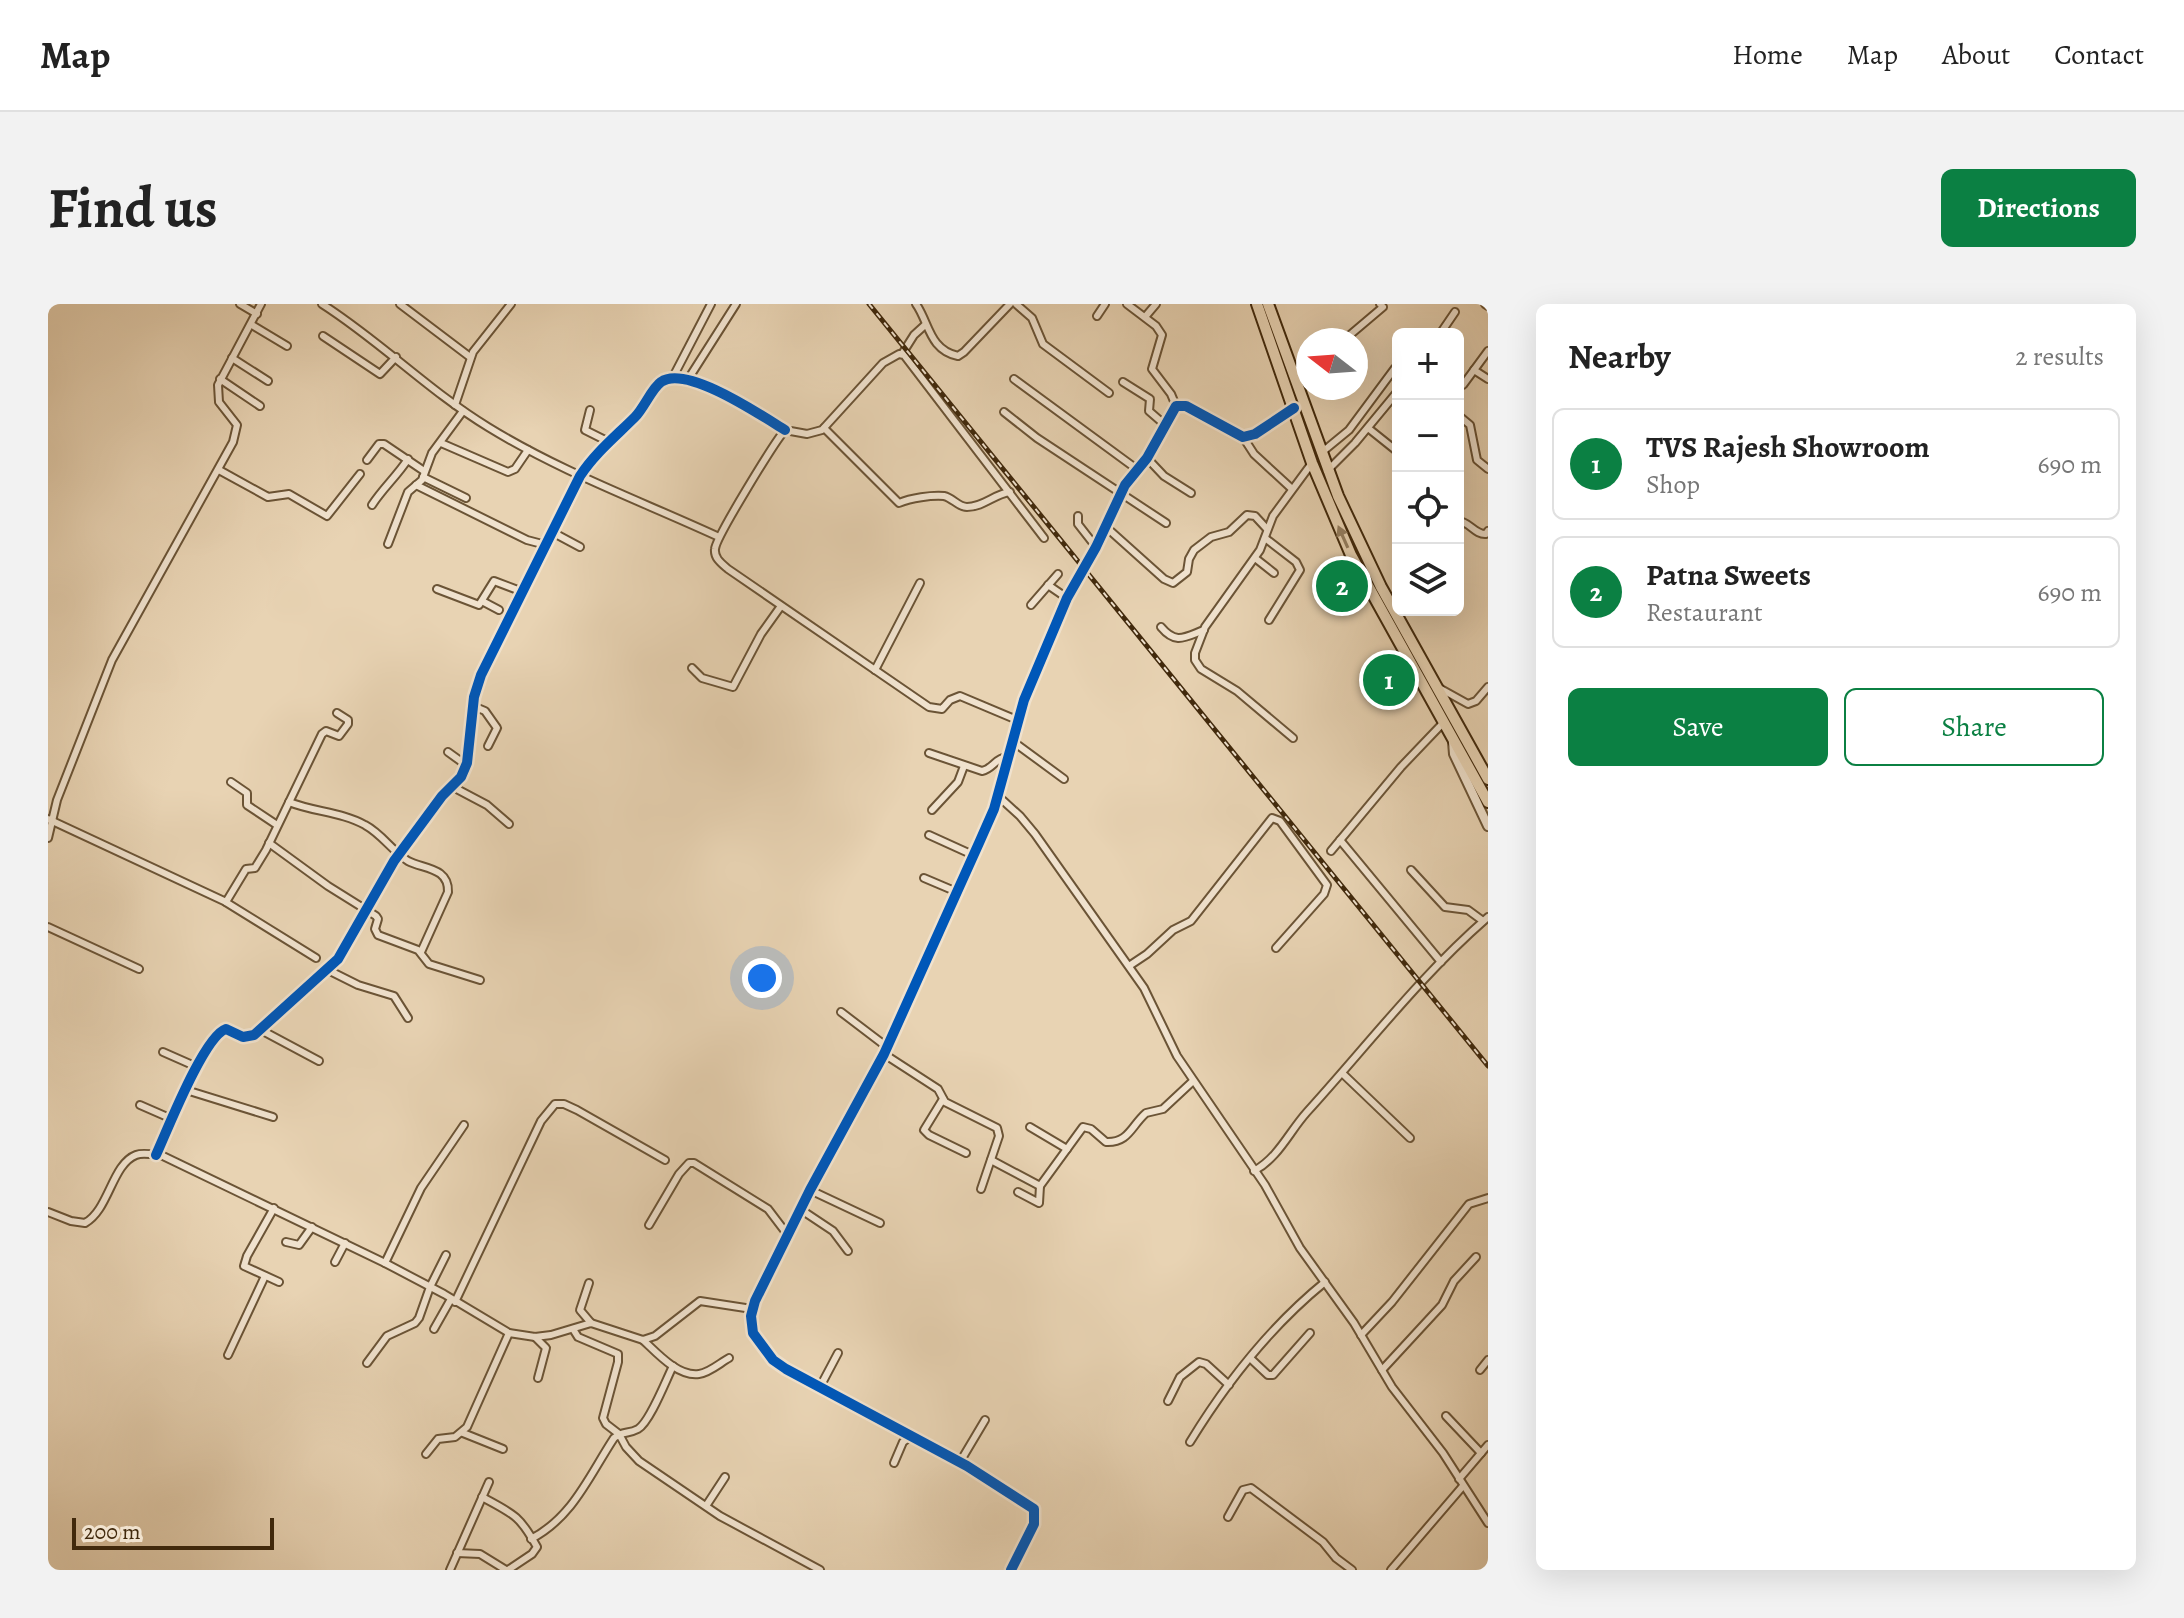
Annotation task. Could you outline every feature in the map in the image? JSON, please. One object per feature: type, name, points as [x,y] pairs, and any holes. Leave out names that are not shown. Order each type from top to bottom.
[{"type":"highway","points":[[1257,304],[1312,463],[1351,555],[1488,802]]},
{"type":"highway","points":[[1268,304],[1327,471],[1381,587],[1487,775]]},
{"type":"street","points":[[240,304],[257,314]]},
{"type":"street","points":[[48,838],[49,820],[112,660],[188,520],[219,470],[237,432],[234,419],[219,402],[217,393],[220,379],[261,304]]},
{"type":"street","points":[[322,304],[366,333],[463,411],[528,450],[719,537]]},
{"type":"street","points":[[400,304],[470,357]]},
{"type":"street","points":[[455,405],[470,357],[511,304]]},
{"type":"street","points":[[672,379],[711,304]]},
{"type":"street","points":[[687,381],[736,304]]},
{"type":"street","points":[[916,304],[925,325],[945,351],[958,356],[1013,304],[1032,318],[1043,344],[1109,393]]},
{"type":"street","points":[[1097,316],[1105,304]]},
{"type":"street","points":[[1127,304],[1156,326],[1162,335],[1152,369],[1176,406]]},
{"type":"street","points":[[1145,317],[1156,304]]},
{"type":"street","points":[[1357,328],[1383,305]]},
{"type":"street","points":[[1444,328],[1455,312]]},
{"type":"street","points":[[252,325],[287,346]]},
{"type":"street","points":[[156,1155],[197,1067],[221,1029],[243,1037],[254,1035],[328,970],[343,952],[364,911],[400,854],[442,796],[453,787],[466,765],[473,706],[481,675],[580,476],[644,408],[658,384],[672,379],[687,381],[721,392],[785,430],[816,433],[883,363],[902,354],[914,335],[925,325]]},
{"type":"street","points":[[323,336],[380,374],[396,357]]},
{"type":"street","points":[[1464,379],[1488,351]]},
{"type":"street","points":[[902,354],[1044,538]]},
{"type":"street","points":[[232,358],[268,381]]},
{"type":"street","points":[[1474,370],[1488,379]]},
{"type":"street","points":[[1321,453],[1349,430],[1392,372]]},
{"type":"street","points":[[220,379],[260,406]]},
{"type":"street","points":[[1014,379],[1138,470]]},
{"type":"street","points":[[1123,382],[1150,399],[1149,411],[1164,424]]},
{"type":"street","points":[[1327,471],[1392,398]]},
{"type":"street","points":[[1011,1570],[1034,1524],[1036,1513],[1030,1505],[960,1462],[786,1369],[765,1350],[753,1333],[752,1309],[787,1234],[885,1051],[957,892],[998,796],[1017,720],[1067,598],[1122,493],[1147,458],[1176,406]]},
{"type":"street","points":[[1176,406],[1186,406],[1243,437],[1254,454],[1292,489]]},
{"type":"street","points":[[1243,437],[1255,434],[1294,408]]},
{"type":"street","points":[[590,410],[585,430],[609,442]]},
{"type":"street","points":[[388,544],[408,492],[424,474],[432,453],[463,411]]},
{"type":"street","points":[[1004,412],[1037,438],[1166,523]]},
{"type":"street","points":[[1464,420],[1470,425],[1477,460],[1488,469]]},
{"type":"street","points":[[824,428],[899,503],[943,496],[961,506],[970,507],[983,504],[996,494],[1010,492]]},
{"type":"street","points":[[1368,428],[1392,447]]},
{"type":"street","points":[[785,430],[719,537],[715,548],[717,559],[898,687],[936,710],[960,696],[1017,720]]},
{"type":"street","points":[[367,460],[381,443],[408,459],[424,474],[466,498]]},
{"type":"street","points":[[441,443],[508,472],[518,466],[528,450]]},
{"type":"street","points":[[1147,458],[1164,476],[1191,493]]},
{"type":"street","points":[[372,505],[408,459]]},
{"type":"street","points":[[1293,738],[1237,691],[1201,669],[1195,660],[1195,653],[1204,630],[1255,558],[1273,516],[1312,463]]},
{"type":"street","points":[[219,470],[270,498],[289,494],[327,516],[360,474]]},
{"type":"street","points":[[416,485],[527,540],[546,545]]},
{"type":"street","points":[[1106,527],[1164,579],[1173,583],[1187,572],[1190,554],[1194,550],[1211,537],[1229,532],[1247,515],[1255,516],[1267,529]]},
{"type":"street","points":[[1078,516],[1078,524],[1096,547]]},
{"type":"street","points":[[1464,522],[1480,534],[1488,531]]},
{"type":"street","points":[[552,532],[580,547]]},
{"type":"street","points":[[1265,538],[1296,562],[1300,570],[1269,620]]},
{"type":"street","points":[[1255,558],[1274,573]]},
{"type":"street","points":[[1031,605],[1058,574]]},
{"type":"street","points":[[437,589],[476,605],[494,581],[523,592]]},
{"type":"street","points":[[875,670],[920,583]]},
{"type":"street","points":[[1048,585],[1067,598]]},
{"type":"street","points":[[482,601],[499,610]]},
{"type":"street","points":[[692,668],[702,678],[733,687],[761,634],[781,606]]},
{"type":"street","points":[[1161,627],[1175,638],[1204,630]]},
{"type":"street","points":[[1437,687],[1468,704],[1476,701],[1488,687]]},
{"type":"street","points":[[473,706],[485,711],[497,728],[488,746]]},
{"type":"street","points":[[226,902],[246,869],[255,868],[322,734],[326,731],[339,736],[348,724],[348,720],[337,713]]},
{"type":"street","points":[[1331,851],[1401,767],[1444,722]]},
{"type":"street","points":[[1452,736],[1454,754],[1488,826]]},
{"type":"street","points":[[1011,740],[1064,779]]},
{"type":"street","points":[[448,752],[466,765]]},
{"type":"street","points":[[929,753],[982,771],[998,758],[1007,757]]},
{"type":"street","points":[[932,810],[958,782],[964,766]]},
{"type":"street","points":[[231,782],[247,793],[247,805],[277,825]]},
{"type":"street","points":[[453,787],[487,805],[509,824]]},
{"type":"street","points":[[998,796],[1035,834],[1129,966],[1153,1002],[1177,1056],[1254,1171],[1300,1248],[1488,1523]]},
{"type":"street","points":[[289,802],[310,810],[323,810],[366,826],[411,862],[426,865],[440,874],[448,885],[446,897],[421,952],[423,960],[480,980]]},
{"type":"street","points":[[1129,966],[1173,930],[1191,921],[1272,818],[1280,821],[1327,885],[1324,894],[1276,948]]},
{"type":"street","points":[[49,820],[226,902],[316,958]]},
{"type":"street","points":[[929,835],[973,855]]},
{"type":"street","points":[[1340,840],[1441,962]]},
{"type":"street","points":[[269,843],[377,917],[375,929],[378,935],[421,952]]},
{"type":"street","points":[[1254,1171],[1272,1159],[1298,1123],[1342,1073],[1441,962],[1486,919],[1468,910],[1445,907],[1411,870]]},
{"type":"street","points":[[924,878],[957,892]]},
{"type":"street","points":[[48,927],[139,969]]},
{"type":"street","points":[[328,970],[358,985],[394,996],[408,1018]]},
{"type":"street","points":[[841,1012],[885,1051],[938,1089],[943,1099],[997,1128],[999,1136],[981,1189]]},
{"type":"street","points":[[261,1030],[319,1061]]},
{"type":"street","points":[[163,1052],[197,1067]]},
{"type":"street","points":[[1342,1073],[1410,1138]]},
{"type":"street","points":[[1018,1192],[1039,1203],[1040,1186],[1083,1127],[1091,1129],[1106,1142],[1121,1140],[1133,1131],[1146,1113],[1163,1109],[1193,1081]]},
{"type":"street","points":[[186,1090],[273,1117]]},
{"type":"street","points":[[943,1099],[924,1130],[966,1153]]},
{"type":"street","points":[[434,1329],[453,1300],[549,1109],[555,1104],[564,1104],[665,1160]]},
{"type":"street","points":[[140,1105],[172,1119]]},
{"type":"street","points":[[385,1263],[421,1188],[464,1125]]},
{"type":"street","points":[[1030,1127],[1067,1149]]},
{"type":"street","points":[[48,1212],[80,1223],[91,1220],[128,1160],[136,1155],[156,1155],[175,1160],[385,1263],[509,1333],[535,1337],[591,1323]]},
{"type":"street","points":[[991,1160],[1040,1186]]},
{"type":"street","points":[[649,1225],[679,1174],[689,1163],[694,1163],[768,1209],[787,1234]]},
{"type":"street","points":[[810,1190],[880,1223]]},
{"type":"street","points":[[1361,1335],[1392,1302],[1469,1204],[1488,1198]]},
{"type":"street","points":[[274,1208],[245,1261],[247,1268],[279,1282]]},
{"type":"street","points":[[800,1209],[833,1231],[848,1251]]},
{"type":"street","points":[[286,1242],[299,1245],[312,1227]]},
{"type":"street","points":[[335,1262],[345,1243]]},
{"type":"street","points":[[367,1363],[387,1336],[415,1323],[446,1255]]},
{"type":"street","points":[[1382,1370],[1442,1305],[1454,1281],[1476,1257]]},
{"type":"street","points":[[228,1355],[265,1276]]},
{"type":"street","points":[[1190,1442],[1250,1358],[1325,1282]]},
{"type":"street","points":[[589,1283],[580,1310],[591,1323],[643,1340],[673,1366],[699,1374],[729,1358]]},
{"type":"street","points":[[643,1340],[655,1336],[700,1301],[752,1309]]},
{"type":"street","points":[[573,1329],[578,1337],[618,1354],[603,1418],[639,1461],[706,1506],[820,1570]]},
{"type":"street","points":[[426,1454],[438,1439],[463,1433],[509,1333]]},
{"type":"street","points":[[1250,1358],[1268,1375],[1273,1375],[1310,1333]]},
{"type":"street","points":[[535,1337],[546,1348],[538,1378]]},
{"type":"street","points":[[820,1387],[838,1353]]},
{"type":"street","points":[[1480,1370],[1488,1360]]},
{"type":"street","points":[[1168,1401],[1180,1377],[1199,1362],[1206,1364],[1229,1385]]},
{"type":"street","points":[[531,1539],[549,1530],[563,1516],[619,1434],[635,1430],[643,1423],[673,1366]]},
{"type":"street","points":[[1446,1416],[1481,1453]]},
{"type":"street","points":[[960,1462],[985,1420]]},
{"type":"street","points":[[463,1433],[503,1449]]},
{"type":"street","points":[[894,1463],[903,1442],[911,1436]]},
{"type":"street","points":[[1391,1570],[1488,1445]]},
{"type":"street","points":[[706,1506],[725,1477]]},
{"type":"street","points":[[450,1570],[489,1482]]},
{"type":"street","points":[[1228,1517],[1243,1490],[1251,1488],[1323,1542],[1336,1558],[1352,1570]]},
{"type":"street","points":[[457,1553],[480,1554],[507,1570],[535,1550],[536,1543],[520,1518],[482,1497]]},
{"type":"railway","points":[[869,304],[1488,1066]]},
{"type":"cycle path","points":[[156,1155],[197,1066],[217,1035],[226,1029],[243,1037],[254,1035],[338,959],[394,861],[442,796],[461,777],[467,763],[474,697],[481,675],[580,476],[592,460],[635,417],[658,385],[673,378],[688,380],[724,394],[785,430]]},
{"type":"cycle path","points":[[1011,1570],[1034,1524],[1034,1509],[967,1466],[786,1369],[773,1360],[753,1333],[751,1316],[755,1301],[810,1190],[884,1054],[979,843],[994,809],[1024,700],[1067,598],[1096,547],[1125,485],[1147,458],[1176,406],[1186,406],[1243,437],[1255,434],[1294,408]]},
{"type":"place","name":"Patna Sweets","points":[[1342,586]]},
{"type":"place","name":"TVS Rajesh Showroom","points":[[1389,680]]}]
